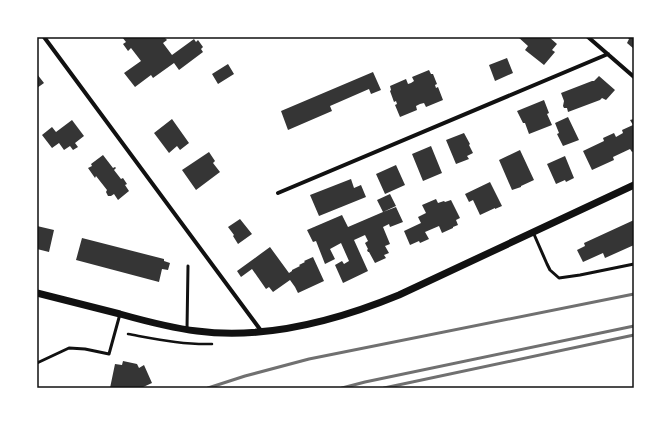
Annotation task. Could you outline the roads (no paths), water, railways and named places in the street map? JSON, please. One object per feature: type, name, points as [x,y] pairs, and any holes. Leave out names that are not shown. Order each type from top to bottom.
[{"type":"street","points":[[44,37],[262,332]]},
{"type":"street","points":[[588,37],[634,77]]},
{"type":"street","points":[[278,192],[608,54]]},
{"type":"street","points":[[37,293],[187,330],[213,333],[262,332],[320,322],[399,295],[634,185]]},
{"type":"lane","points":[[533,232],[550,270],[559,278],[634,264]]},
{"type":"lane","points":[[187,330],[188,266]]},
{"type":"lane","points":[[37,363],[69,348],[85,349],[109,354],[120,314]]},
{"type":"railway","points":[[208,388],[245,376],[309,359],[634,294]]},
{"type":"railway","points":[[342,388],[634,326]]},
{"type":"railway","points":[[384,388],[634,335]]}]
